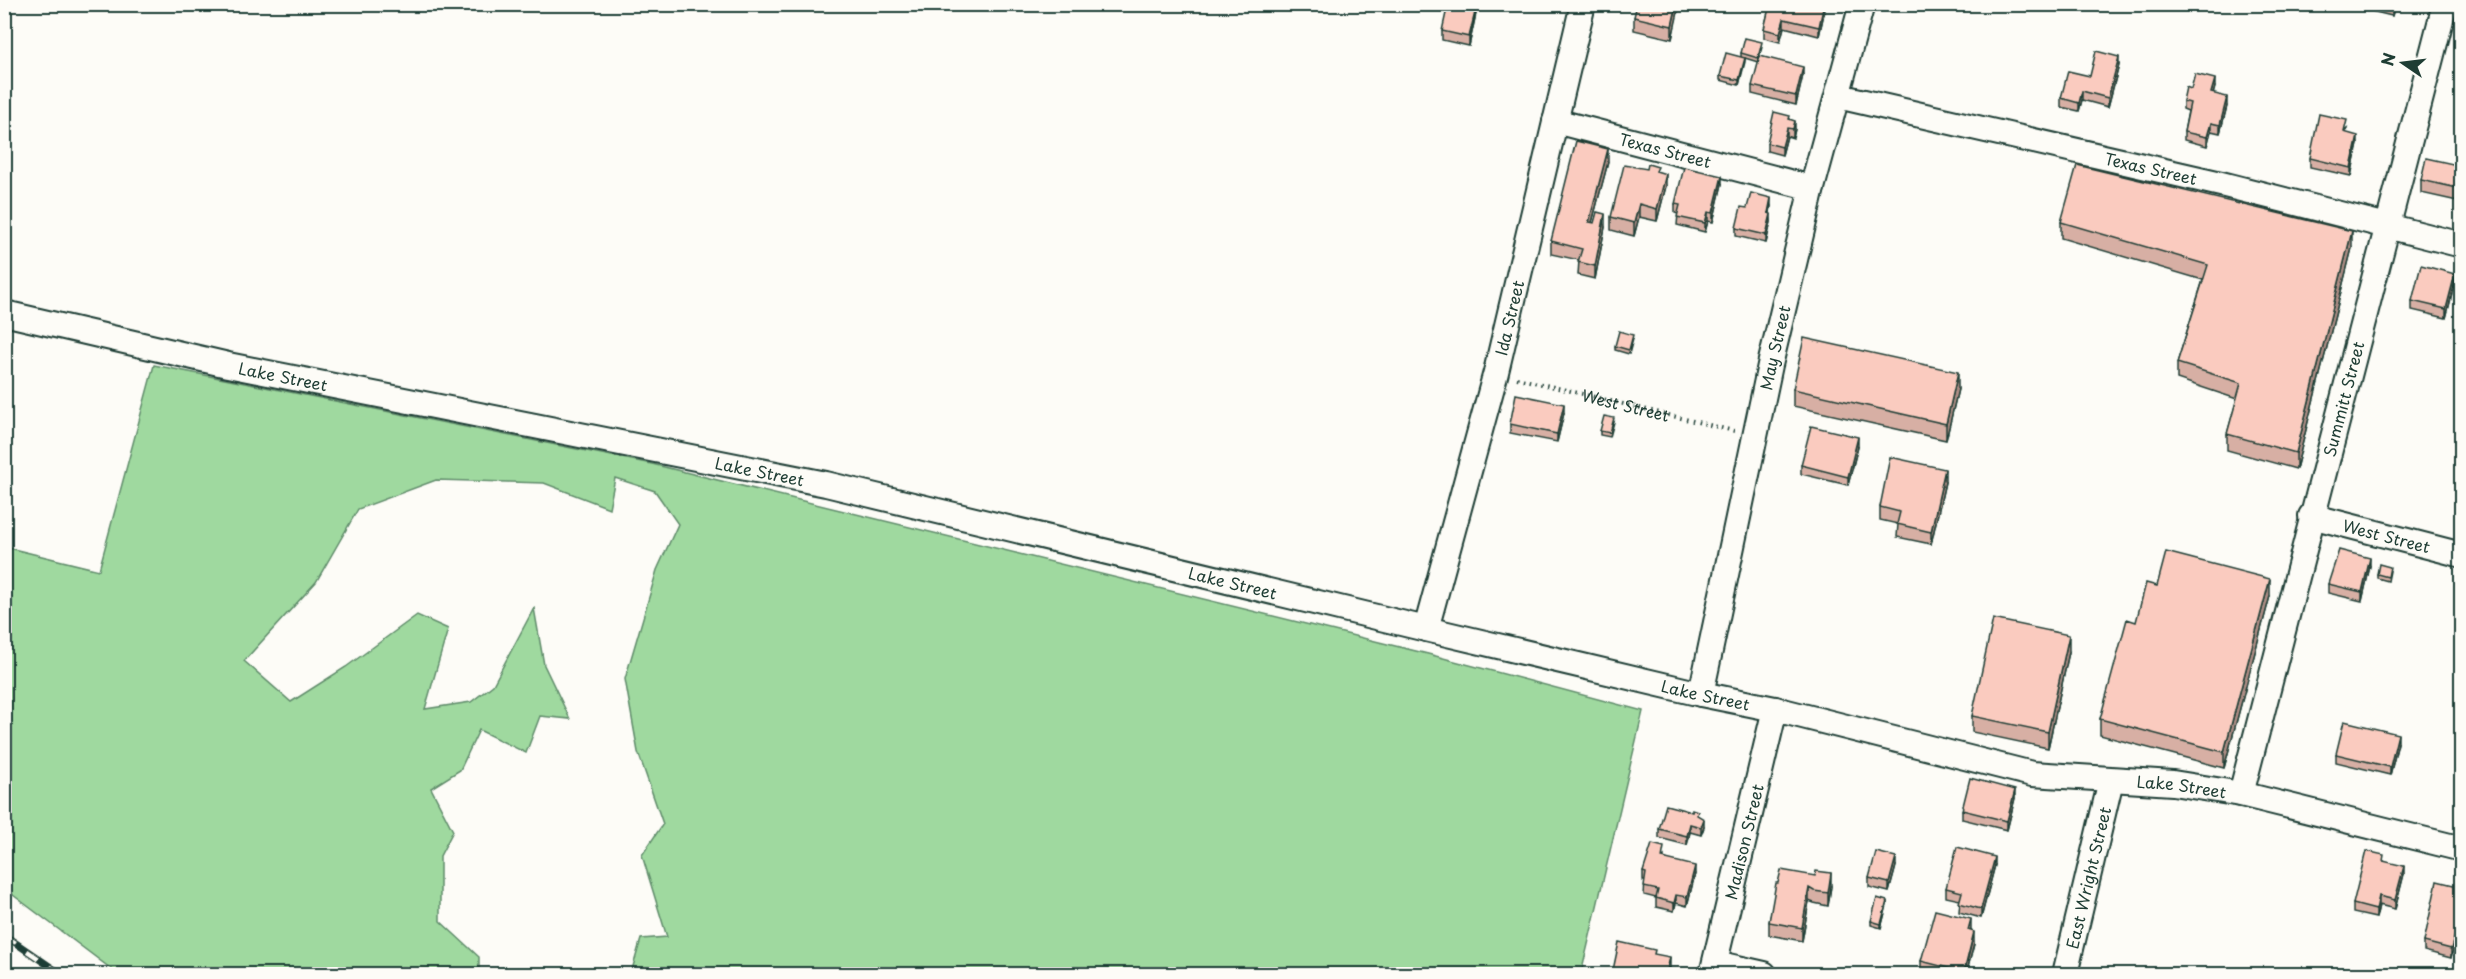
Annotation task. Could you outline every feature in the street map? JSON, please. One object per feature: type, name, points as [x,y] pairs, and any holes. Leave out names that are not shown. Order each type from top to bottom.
[{"type":"street","name":"Ida Street","points":[[1426,629],[1496,372],[1583,4]]},
{"type":"street","name":"May Street","points":[[1701,694],[1755,437],[1812,188],[1862,4]]},
{"type":"street","name":"Summitt Street","points":[[2241,794],[2445,4]]},
{"type":"street","name":"Texas Street","points":[[1838,96],[2221,184],[2462,245]]},
{"type":"street","name":"Texas Street","points":[[1554,121],[1812,188]]},
{"type":"street","name":"Lake Street","points":[[4,313],[228,365],[826,484],[1426,629],[1701,694],[1775,709],[2032,774],[2173,783],[2241,794],[2462,849]]},
{"type":"street","name":"West Street","points":[[2311,516],[2462,555]]},
{"type":"street","name":"Madison Street","points":[[1714,969],[1775,709]]},
{"type":"street","name":"East Wright Street","points":[[2065,975],[2111,780]]},
{"type":"street","points":[[1714,969],[1764,975]]},
{"type":"path","name":"West Street","points":[[1496,372],[1755,437]]},
{"type":"green space","points":[[154,365],[652,464],[1428,654],[1643,711],[1581,974],[634,974],[632,970],[641,939],[667,937],[642,855],[663,824],[638,752],[625,679],[657,570],[678,524],[655,491],[615,478],[609,508],[544,483],[436,480],[358,509],[316,582],[244,661],[291,702],[346,667],[417,615],[448,629],[425,709],[471,702],[493,685],[534,608],[544,665],[570,719],[540,716],[526,753],[479,730],[460,770],[431,788],[453,831],[440,856],[440,921],[479,957],[479,974],[118,974],[5,889],[5,547],[99,570]]},
{"type":"building","points":[[1448,4],[1477,4],[1469,37],[1442,31]]},
{"type":"building","points":[[1637,4],[1677,4],[1672,26],[1634,17]]},
{"type":"building","points":[[1770,4],[1824,4],[1819,27],[1784,19],[1780,33],[1764,29]]},
{"type":"building","points":[[2378,4],[2393,4],[2392,8]]},
{"type":"building","points":[[1745,38],[1762,42],[1758,58],[1741,53]]},
{"type":"building","points":[[2096,51],[2119,57],[2108,98],[2082,91],[2079,103],[2061,98],[2068,71],[2090,76]]},
{"type":"building","points":[[1726,53],[1745,58],[1739,80],[1720,76]]},
{"type":"building","points":[[1760,56],[1803,67],[1796,96],[1752,86]]},
{"type":"building","points":[[2195,74],[2215,79],[2211,93],[2227,97],[2220,125],[2211,123],[2207,137],[2184,132],[2190,103],[2183,101],[2186,87],[2191,89]]},
{"type":"building","points":[[1774,112],[1790,116],[1789,119],[1795,121],[1793,129],[1787,128],[1782,147],[1767,143]]},
{"type":"building","points":[[2319,114],[2347,120],[2344,132],[2358,136],[2351,168],[2310,158]]},
{"type":"building","points":[[1576,141],[1608,149],[1589,222],[1594,223],[1597,212],[1605,214],[1595,266],[1578,262],[1582,249],[1551,241]]},
{"type":"building","points":[[2426,158],[2462,166],[2462,189],[2421,180]]},
{"type":"building","points":[[1648,164],[1658,167],[1656,171],[1666,174],[1657,209],[1639,204],[1634,223],[1611,217],[1624,165],[1647,169]]},
{"type":"building","points":[[2077,165],[2352,231],[2296,453],[2227,434],[2241,383],[2177,363],[2208,265],[2061,222]]},
{"type":"building","points":[[1684,167],[1722,176],[1713,213],[1708,212],[1705,223],[1677,217],[1680,205],[1675,204]]},
{"type":"building","points":[[1751,193],[1771,198],[1768,213],[1771,214],[1766,235],[1736,228],[1741,207],[1747,208]]},
{"type":"building","points":[[2421,265],[2455,274],[2446,309],[2412,301]]},
{"type":"building","points":[[1619,331],[1633,335],[1629,350],[1615,346]]},
{"type":"building","points":[[1804,338],[1958,372],[1946,424],[1793,389]]},
{"type":"building","points":[[1516,394],[1564,404],[1557,434],[1510,424]]},
{"type":"building","points":[[1604,416],[1614,418],[1610,433],[1600,431]]},
{"type":"building","points":[[1811,426],[1858,437],[1848,477],[1801,465]]},
{"type":"building","points":[[1890,457],[1945,469],[1931,532],[1897,524],[1900,512],[1880,507]]},
{"type":"building","points":[[2339,550],[2370,558],[2362,592],[2328,584]]},
{"type":"building","points":[[2166,552],[2270,579],[2224,752],[2100,719],[2127,619],[2136,622],[2146,583],[2157,586]]},
{"type":"building","points":[[2379,564],[2390,567],[2388,577],[2377,574]]},
{"type":"building","points":[[1993,619],[2069,635],[2048,732],[1972,716]]},
{"type":"building","points":[[2344,721],[2398,734],[2390,767],[2336,754]]},
{"type":"building","points":[[1970,778],[2015,790],[2007,821],[1962,810]]},
{"type":"building","points":[[1666,805],[1692,812],[1692,809],[1698,811],[1697,815],[1704,819],[1701,827],[1690,824],[1687,836],[1659,829]]},
{"type":"building","points":[[1652,844],[1664,847],[1662,858],[1695,866],[1687,897],[1676,895],[1674,903],[1656,898],[1658,890],[1644,887],[1646,873],[1643,872]]},
{"type":"building","points":[[1957,847],[1995,857],[1981,909],[1959,903],[1962,892],[1946,888]]},
{"type":"building","points":[[2366,851],[2384,855],[2383,861],[2404,866],[2395,900],[2379,896],[2376,910],[2353,904]]},
{"type":"building","points":[[1876,852],[1896,857],[1889,883],[1869,878]]},
{"type":"building","points":[[1781,870],[1815,876],[1816,871],[1831,873],[1828,893],[1809,888],[1802,928],[1769,922],[1776,883],[1778,883]]},
{"type":"building","points":[[2437,881],[2462,887],[2462,909],[2451,949],[2424,942]]},
{"type":"building","points":[[1877,898],[1887,901],[1881,924],[1871,921]]},
{"type":"building","points":[[1935,910],[1971,919],[1968,930],[1974,932],[1964,972],[1921,961]]},
{"type":"building","points":[[1619,942],[1655,950],[1654,954],[1670,957],[1666,975],[1612,975]]},
{"type":"railway","points":[[4,935],[61,974]]}]
